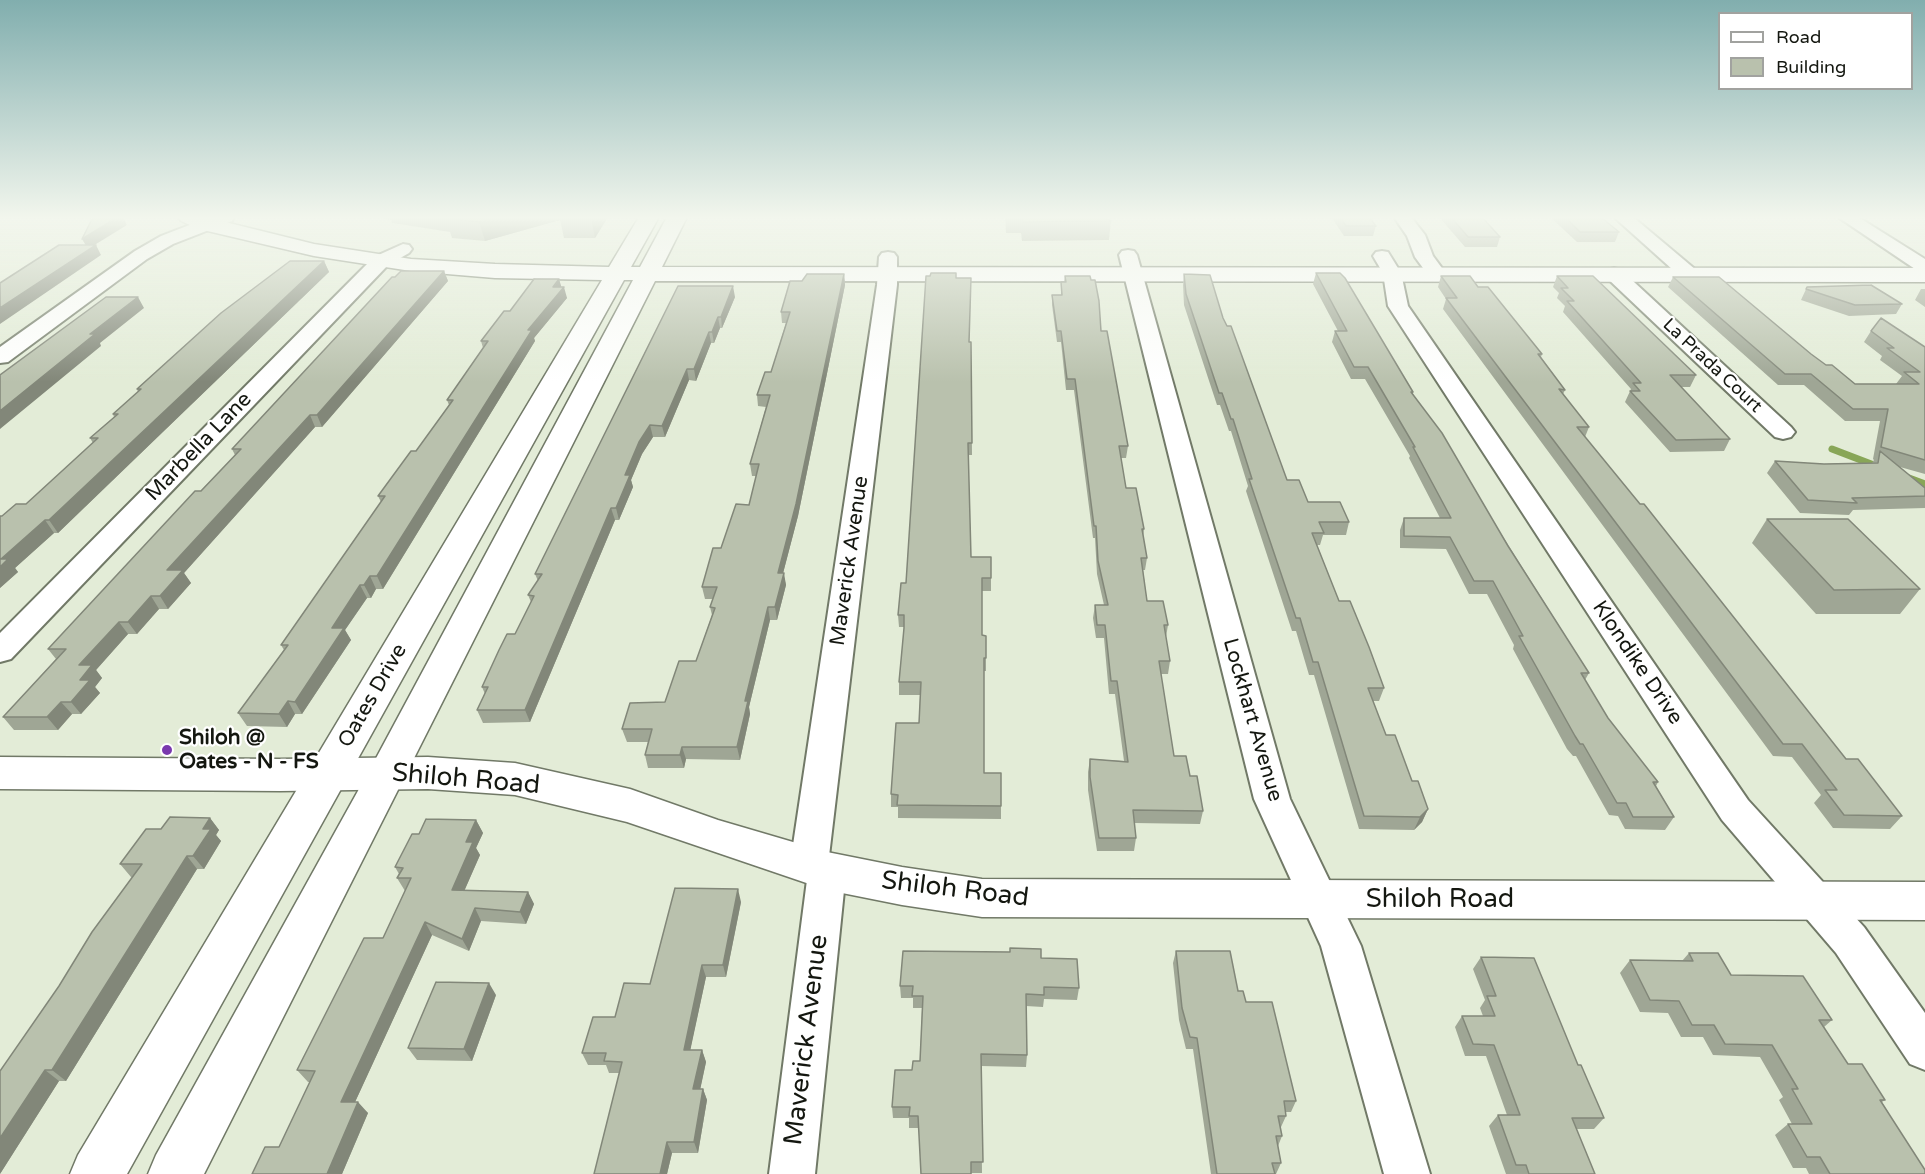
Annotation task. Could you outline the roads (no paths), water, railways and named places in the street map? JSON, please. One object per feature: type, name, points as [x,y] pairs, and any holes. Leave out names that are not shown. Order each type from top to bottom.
[{"type":"main road","name":"Oates Drive","points":[[97,1174],[327,774],[633,272]]},
{"type":"main road","name":"Oates Drive","points":[[175,1174],[388,773],[634,272]]},
{"type":"main road","points":[[1422,272],[1438,275],[1925,275]]},
{"type":"main road","name":"Shiloh Road","points":[[0,773],[388,773],[515,779],[630,806],[718,837],[818,868],[902,886],[982,898],[1321,901],[1925,901]]},
{"type":"street","points":[[0,357],[118,272]]},
{"type":"street","name":"Marbella Lane","points":[[0,651],[370,272]]},
{"type":"street","name":"Maverick Avenue","points":[[792,1174],[818,868],[887,272]]},
{"type":"street","name":"Lockhart Avenue","points":[[1132,272],[1272,799],[1341,946],[1407,1174]]},
{"type":"street","name":"Klondike Drive","points":[[1389,272],[1398,306],[1735,810],[1850,940],[1925,1049]]},
{"type":"street","points":[[1436,272],[1438,275]]},
{"type":"street","name":"La Prada Court","points":[[1614,274],[1783,432]]},
{"type":"waterway","points":[[1832,449],[1879,467]]},
{"type":"waterway","points":[[1909,478],[1925,484]]},
{"type":"place","name":"Shiloh @ Oates - N - FS","points":[[167,750]]}]
